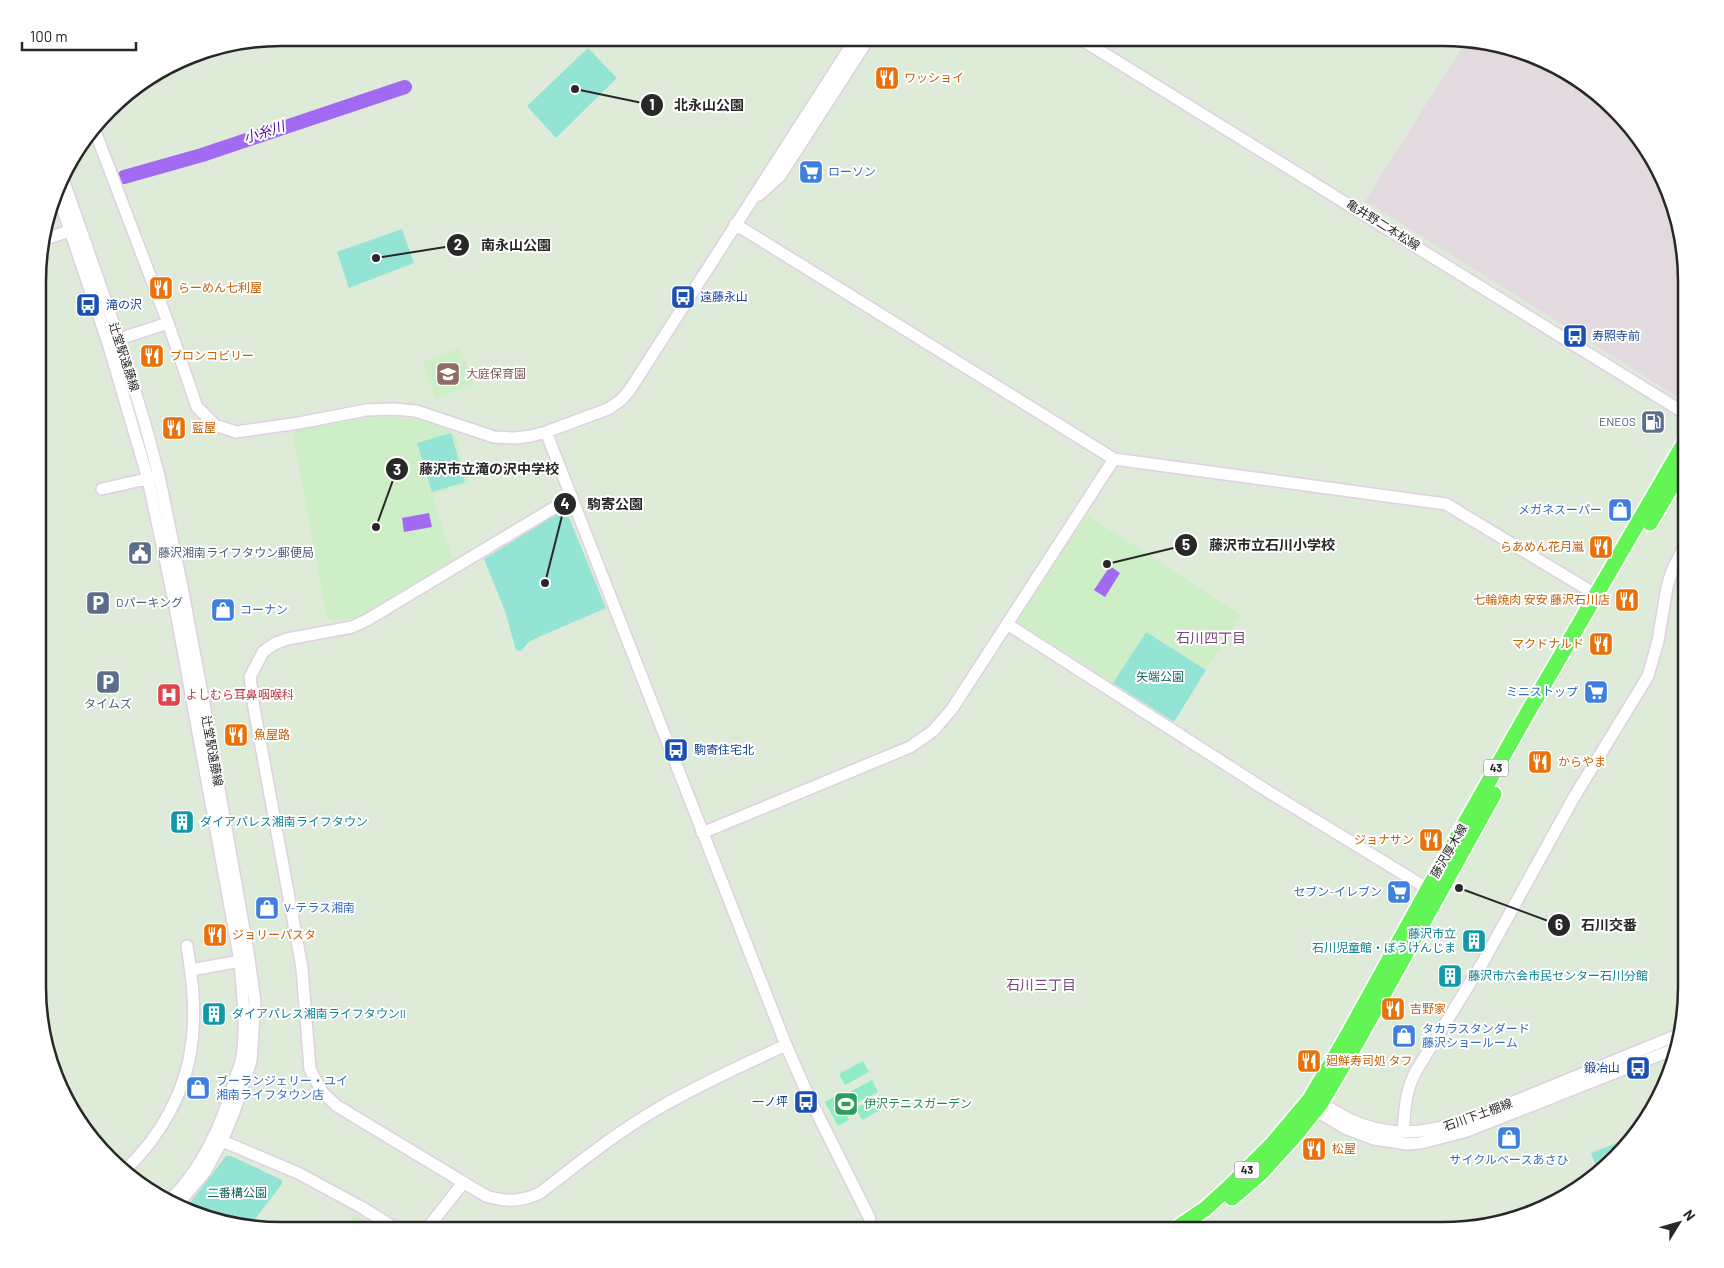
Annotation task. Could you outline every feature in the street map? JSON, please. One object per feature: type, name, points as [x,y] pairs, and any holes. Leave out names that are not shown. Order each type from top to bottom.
[{"type":"main road","name":"藤沢厚木線","points":[[1200,1222],[1261,1173],[1293,1138],[1357,1042],[1433,892],[1536,717],[1678,455]]},
{"type":"main road","name":"藤沢厚木線","points":[[1601,597],[1678,475]]},
{"type":"main road","name":"藤沢厚木線","points":[[1186,1222],[1228,1190],[1273,1143],[1315,1104]]},
{"type":"street","points":[[97,136],[168,323],[197,407],[216,425],[236,432],[299,423],[366,410],[387,409],[416,411],[494,437],[523,437],[546,432],[608,409],[621,400],[629,391],[851,46]]},
{"type":"street","points":[[735,224],[756,197],[780,176],[864,46]]},
{"type":"street","name":"亀井野二本松線","points":[[1092,46],[1678,409]]},
{"type":"street","name":"辻堂駅遠藤線","points":[[65,188],[76,229],[114,341],[182,588],[247,944],[255,1002],[251,1060],[234,1112],[217,1140],[173,1196]]},
{"type":"street","name":"辻堂駅遠藤線","points":[[61,200],[76,229]]},
{"type":"street","points":[[735,224],[1114,459],[1446,504],[1601,597]]},
{"type":"street","points":[[51,237],[76,229]]},
{"type":"street","points":[[114,341],[168,323]]},
{"type":"street","points":[[546,432],[786,1045],[870,1222]]},
{"type":"street","points":[[702,834],[874,763],[923,739],[940,724],[952,709],[1114,459]]},
{"type":"street","points":[[102,489],[153,478]]},
{"type":"street","name":"辻堂駅遠藤線","points":[[153,478],[240,960],[244,1007],[242,1057],[217,1140],[205,1172],[181,1200]]},
{"type":"street","points":[[572,497],[367,620],[352,627],[287,639],[274,644],[263,652],[250,677],[254,708],[302,968],[310,1069],[322,1092],[337,1106],[486,1196],[502,1201],[518,1201],[540,1193],[622,1132],[659,1108],[690,1090],[786,1045]]},
{"type":"street","points":[[1403,1132],[1409,1084],[1483,962],[1574,799],[1648,676],[1658,641],[1667,587],[1678,559]]},
{"type":"street","points":[[1007,624],[1269,792],[1433,892]]},
{"type":"street","points":[[130,1166],[142,1155],[158,1132],[174,1103],[184,1075],[192,1042],[194,1002],[187,946]]},
{"type":"street","points":[[190,970],[240,960]]},
{"type":"street","name":"石川下土棚線","points":[[1315,1104],[1381,1130],[1403,1132],[1428,1131],[1451,1126],[1596,1070],[1672,1037]]},
{"type":"street","name":"石川下土棚線","points":[[1315,1104],[1345,1128],[1374,1139],[1407,1144],[1421,1143],[1448,1138],[1467,1131],[1669,1051]]},
{"type":"street","points":[[217,1140],[298,1174],[385,1222]]},
{"type":"street","points":[[432,1222],[464,1183]]},
{"type":"shaded area","points":[[1462,47],[1503,54],[1533,64],[1573,86],[1609,115],[1629,138],[1654,177],[1660,191],[1670,221],[1676,251],[1678,281],[1678,397],[1365,201]]},
{"type":"shaded area","name":"大庭保育園","points":[[460,348],[474,384],[436,399],[422,363]]},
{"type":"shaded area","points":[[384,416],[422,420],[453,431],[470,483],[432,495],[453,560],[364,615],[346,620],[331,620],[327,618],[293,435],[295,430],[342,421]]},
{"type":"shaded area","points":[[429,513],[432,527],[404,532],[402,518]]},
{"type":"shaded area","points":[[1084,513],[1241,615],[1206,670],[1146,632],[1113,683],[1015,620]]},
{"type":"shaded area","points":[[1110,566],[1120,573],[1105,597],[1094,590]]},
{"type":"shaded area","points":[[863,1061],[869,1072],[845,1085],[839,1074]]},
{"type":"shaded area","points":[[872,1080],[878,1092],[854,1104],[848,1093]]},
{"type":"shaded area","points":[[880,1095],[886,1107],[862,1120],[856,1108]]},
{"type":"shaded area","points":[[836,1096],[849,1120],[838,1126],[825,1102]]},
{"type":"shaded area","points":[[356,1215],[367,1222],[351,1222]]},
{"type":"green space","points":[[588,48],[617,78],[556,138],[527,106]]},
{"type":"green space","points":[[402,229],[414,263],[349,288],[337,252]]},
{"type":"green space","points":[[451,433],[465,482],[432,492],[417,443]]},
{"type":"green space","points":[[562,511],[568,515],[606,608],[529,642],[521,651],[516,650],[505,611],[484,559]]},
{"type":"green space","name":"矢端公園","points":[[1146,632],[1206,670],[1174,722],[1113,683]]},
{"type":"green space","points":[[1619,1142],[1596,1165],[1591,1153]]},
{"type":"green space","name":"二番構公園","points":[[226,1156],[231,1156],[282,1180],[282,1184],[254,1220],[221,1214],[190,1203]]},
{"type":"waterway","name":"小糸川","points":[[124,177],[202,155],[405,87]]},
{"type":"place","name":"ワッショイ","points":[[887,78]]},
{"type":"place","name":"北永山公園","points":[[575,89]]},
{"type":"place","name":"ローソン","points":[[811,172]]},
{"type":"place","name":"南永山公園","points":[[376,258]]},
{"type":"place","name":"らーめん七利屋","points":[[161,288]]},
{"type":"place","name":"遠藤永山","points":[[683,297]]},
{"type":"place","name":"滝の沢","points":[[88,305]]},
{"type":"place","name":"寿照寺前","points":[[1575,336]]},
{"type":"place","name":"ブロンコビリー","points":[[152,356]]},
{"type":"place","name":"大庭保育園","points":[[448,374]]},
{"type":"place","name":"ENEOS","points":[[1653,422]]},
{"type":"place","name":"藍屋","points":[[174,428]]},
{"type":"place","name":"メガネスーパー","points":[[1620,510]]},
{"type":"place","name":"藤沢市立滝の沢中学校","points":[[376,527]]},
{"type":"place","name":"らあめん花月嵐","points":[[1601,547]]},
{"type":"place","name":"藤沢湘南ライフタウン郵便局","points":[[140,553]]},
{"type":"place","name":"藤沢市立石川小学校","points":[[1107,564]]},
{"type":"place","name":"駒寄公園","points":[[545,583]]},
{"type":"place","name":"七輪焼肉 安安 藤沢石川店","points":[[1627,600]]},
{"type":"place","name":"Dパーキング","points":[[98,603]]},
{"type":"place","name":"コーナン","points":[[223,610]]},
{"type":"place","name":"マクドナルド","points":[[1601,644]]},
{"type":"place","name":"タイムズ","points":[[108,682]]},
{"type":"place","name":"ミニストップ","points":[[1596,692]]},
{"type":"place","name":"よしむら耳鼻咽喉科","points":[[169,695]]},
{"type":"place","name":"魚屋路","points":[[236,735]]},
{"type":"place","name":"駒寄住宅北","points":[[676,750]]},
{"type":"place","name":"からやま","points":[[1540,762]]},
{"type":"place","name":"ダイアパレス湘南ライフタウン","points":[[182,822]]},
{"type":"place","name":"ジョナサン","points":[[1431,840]]},
{"type":"place","name":"石川交番","points":[[1459,888]]},
{"type":"place","name":"セブン-イレブン","points":[[1399,892]]},
{"type":"place","name":"V-テラス湘南","points":[[267,908]]},
{"type":"place","name":"ジョリーパスタ","points":[[215,935]]},
{"type":"place","name":"藤沢市立 石川児童館・ぼうけんじま","points":[[1474,941]]},
{"type":"place","name":"藤沢市六会市民センター石川分館","points":[[1450,976]]},
{"type":"place","name":"吉野家","points":[[1393,1009]]},
{"type":"place","name":"ダイアパレス湘南ライフタウンII","points":[[214,1014]]},
{"type":"place","name":"タカラスタンダード 藤沢ショールーム","points":[[1404,1036]]},
{"type":"place","name":"廻鮮寿司処 タフ","points":[[1309,1061]]},
{"type":"place","name":"鍛冶山","points":[[1638,1068]]},
{"type":"place","name":"ブーランジェリー・ユイ 湘南ライフタウン店","points":[[198,1088]]},
{"type":"place","name":"一ノ坪","points":[[806,1102]]},
{"type":"place","name":"伊沢テニスガーデン","points":[[846,1104]]},
{"type":"place","name":"サイクルベースあさひ","points":[[1509,1138]]},
{"type":"place","name":"松屋","points":[[1314,1149]]},
{"type":"district","name":"石川四丁目","points":[[1211,638]]},
{"type":"district","name":"石川三丁目","points":[[1041,985]]}]
